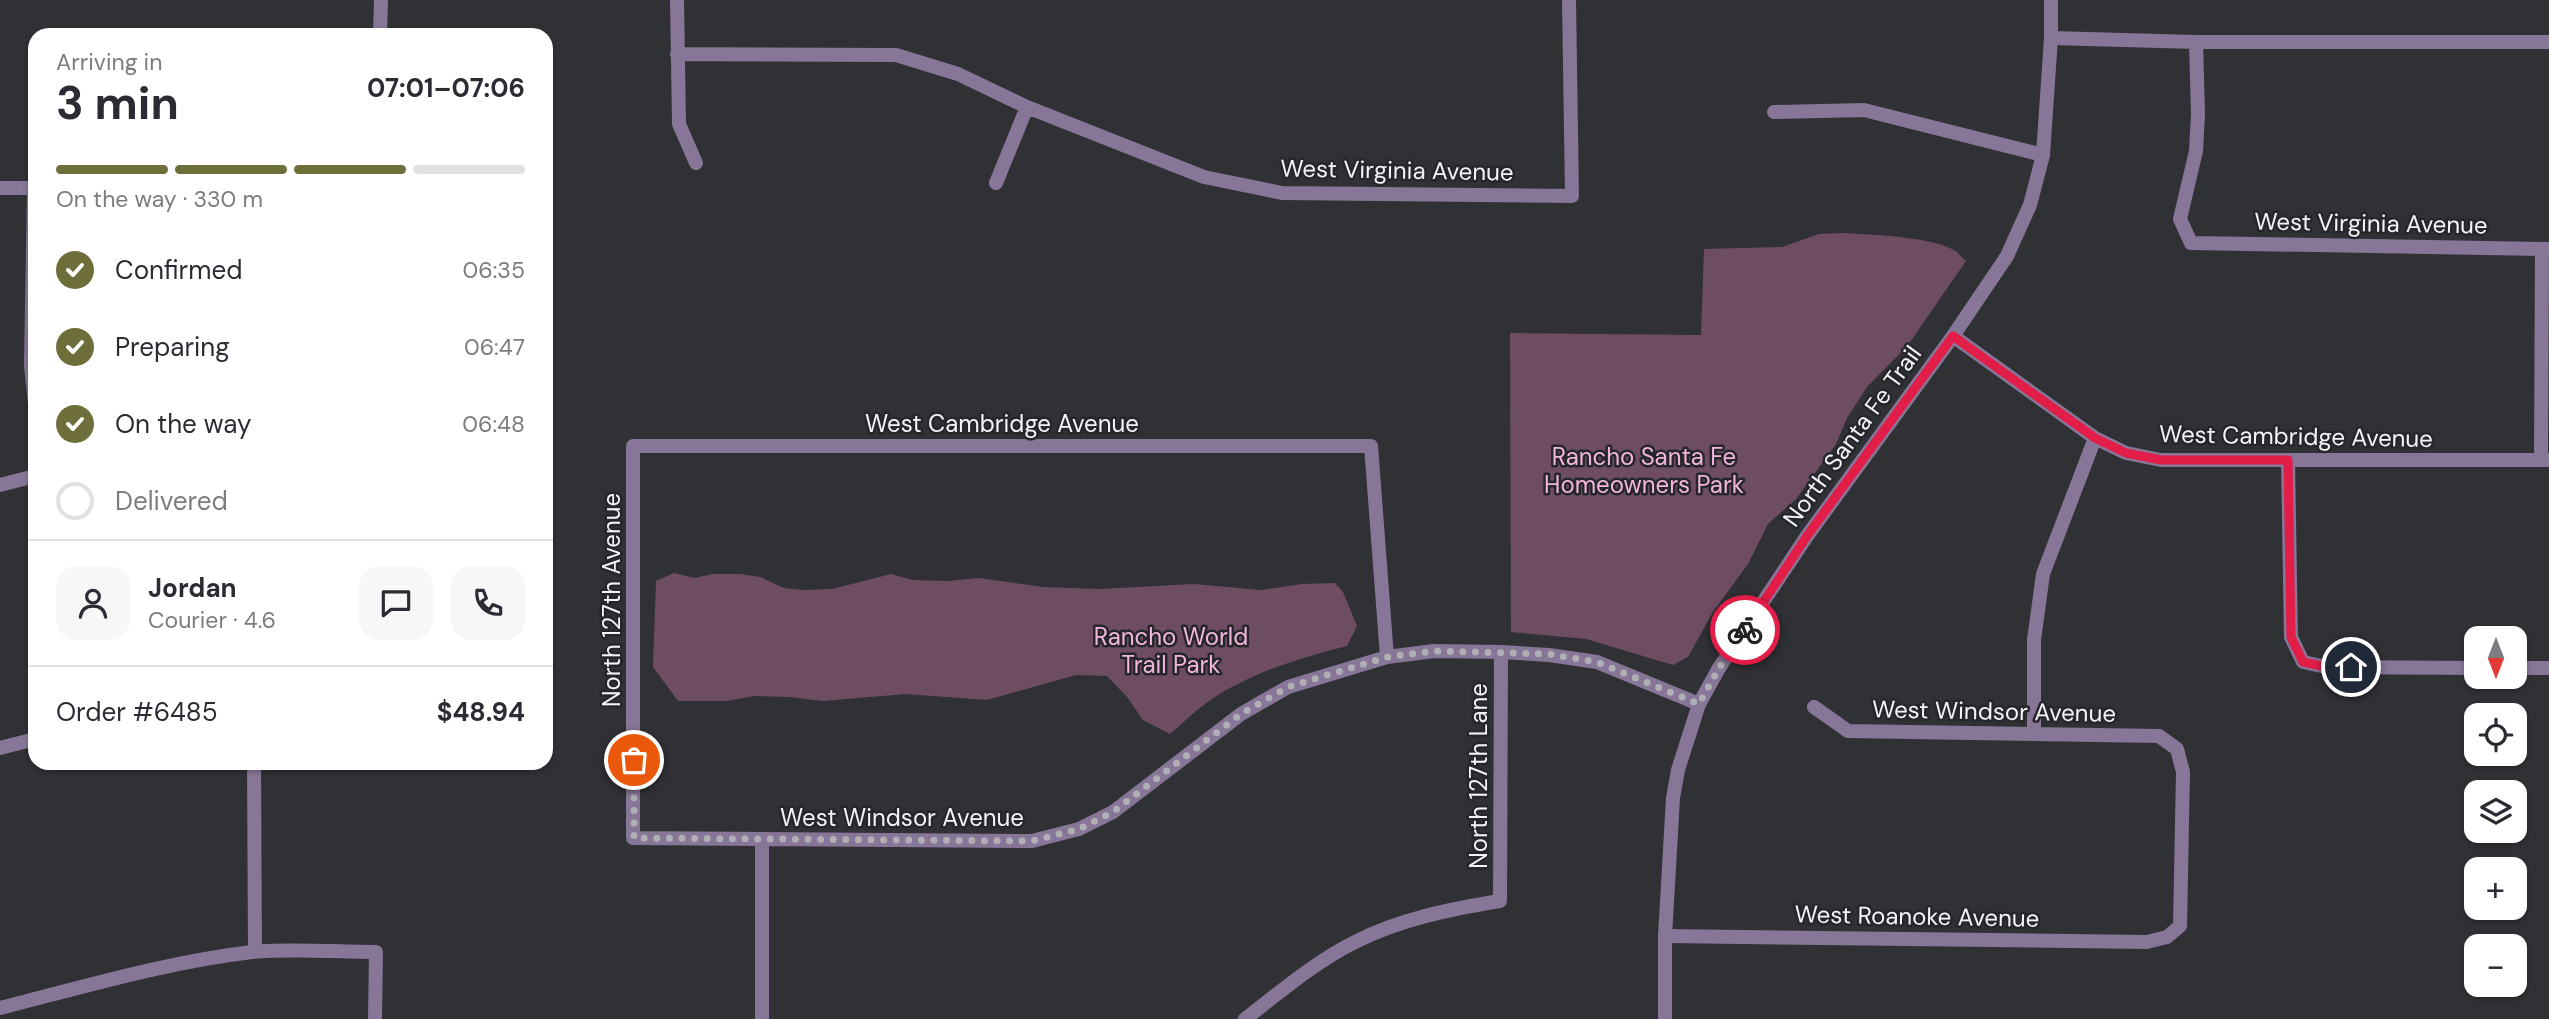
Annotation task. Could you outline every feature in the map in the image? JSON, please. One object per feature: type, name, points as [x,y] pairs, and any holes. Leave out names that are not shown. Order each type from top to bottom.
[{"type":"street","points":[[380,28],[381,0]]},
{"type":"street","points":[[677,0],[680,124],[696,163]]},
{"type":"street","name":"West Virginia Avenue","points":[[677,54],[896,55],[958,75],[1027,107],[1204,177],[1282,193],[1572,195],[1569,0]]},
{"type":"street","name":"North Santa Fe Trail","points":[[1665,1019],[1665,936],[1672,799],[1678,770],[1699,704],[1719,668],[1807,536],[1953,336],[2007,256],[2029,205],[2043,155],[2051,0]]},
{"type":"street","points":[[2051,38],[2196,42],[2549,42]]},
{"type":"street","name":"West Virginia Avenue","points":[[2196,42],[2196,150],[2180,219],[2191,243],[2546,249]]},
{"type":"street","points":[[996,183],[1027,107]]},
{"type":"street","points":[[1774,112],[1864,110],[2043,155]]},
{"type":"street","points":[[0,188],[28,188]]},
{"type":"street","points":[[2545,460],[2546,249]]},
{"type":"street","name":"West Cambridge Avenue","points":[[1953,336],[2095,438],[2126,453],[2161,460],[2545,460]]},
{"type":"street","points":[[2034,733],[2034,640],[2043,574],[2095,438]]},
{"type":"street","name":"West Cambridge Avenue","points":[[634,446],[1371,446],[1387,657]]},
{"type":"street","name":"North 127th Avenue","points":[[634,446],[634,838]]},
{"type":"street","points":[[2288,460],[2291,637],[2303,662],[2326,667],[2464,668]]},
{"type":"street","points":[[0,485],[28,478]]},
{"type":"street","name":"West Windsor Avenue","points":[[634,838],[1032,841],[1079,829],[1113,812],[1241,714],[1288,687],[1387,657],[1434,651],[1549,654],[1597,662],[1699,704]]},
{"type":"street","name":"North 127th Lane","points":[[1245,1019],[1324,960],[1357,941],[1423,916],[1500,901],[1501,652]]},
{"type":"street","points":[[2527,668],[2549,668]]},
{"type":"street","name":"West Windsor Avenue","points":[[1814,706],[1848,731],[2159,736],[2177,749],[2183,772],[2180,926],[2167,937]]},
{"type":"street","points":[[0,748],[28,741]]},
{"type":"street","points":[[254,770],[255,952]]},
{"type":"street","points":[[762,840],[762,1019]]},
{"type":"street","name":"West Roanoke Avenue","points":[[1665,936],[2147,942],[2167,937]]},
{"type":"street","points":[[0,1008],[166,967],[255,952],[376,952],[375,1019]]},
{"type":"green space","name":"Rancho Santa Fe Homeowners Park","points":[[1843,233],[1930,242],[1954,250],[1966,261],[1908,345],[1867,387],[1847,418],[1836,444],[1796,499],[1768,524],[1748,564],[1713,612],[1688,657],[1673,665],[1586,639],[1511,632],[1510,333],[1701,335],[1704,249],[1782,247],[1819,234]]},
{"type":"green space","name":"Rancho World Trail Park","points":[[674,573],[694,578],[713,574],[741,574],[760,577],[784,588],[804,590],[832,589],[891,574],[912,580],[979,578],[1043,587],[1099,589],[1194,584],[1261,590],[1302,584],[1335,583],[1343,592],[1357,626],[1347,646],[1294,661],[1244,681],[1206,703],[1170,734],[1143,720],[1127,697],[1107,676],[1076,675],[987,700],[906,694],[822,701],[754,696],[727,701],[678,701],[653,667],[656,581]]},
{"type":"way so far","points":[[634,760],[634,838],[1032,841],[1079,829],[1113,812],[1241,714],[1288,687],[1387,657],[1434,651],[1549,654],[1597,662],[1699,704],[1745,630]]},
{"type":"route","points":[[1745,630],[1807,536],[1953,336],[2095,438],[2126,453],[2161,460],[2288,460],[2291,637],[2303,662],[2326,667],[2351,667]]}]
